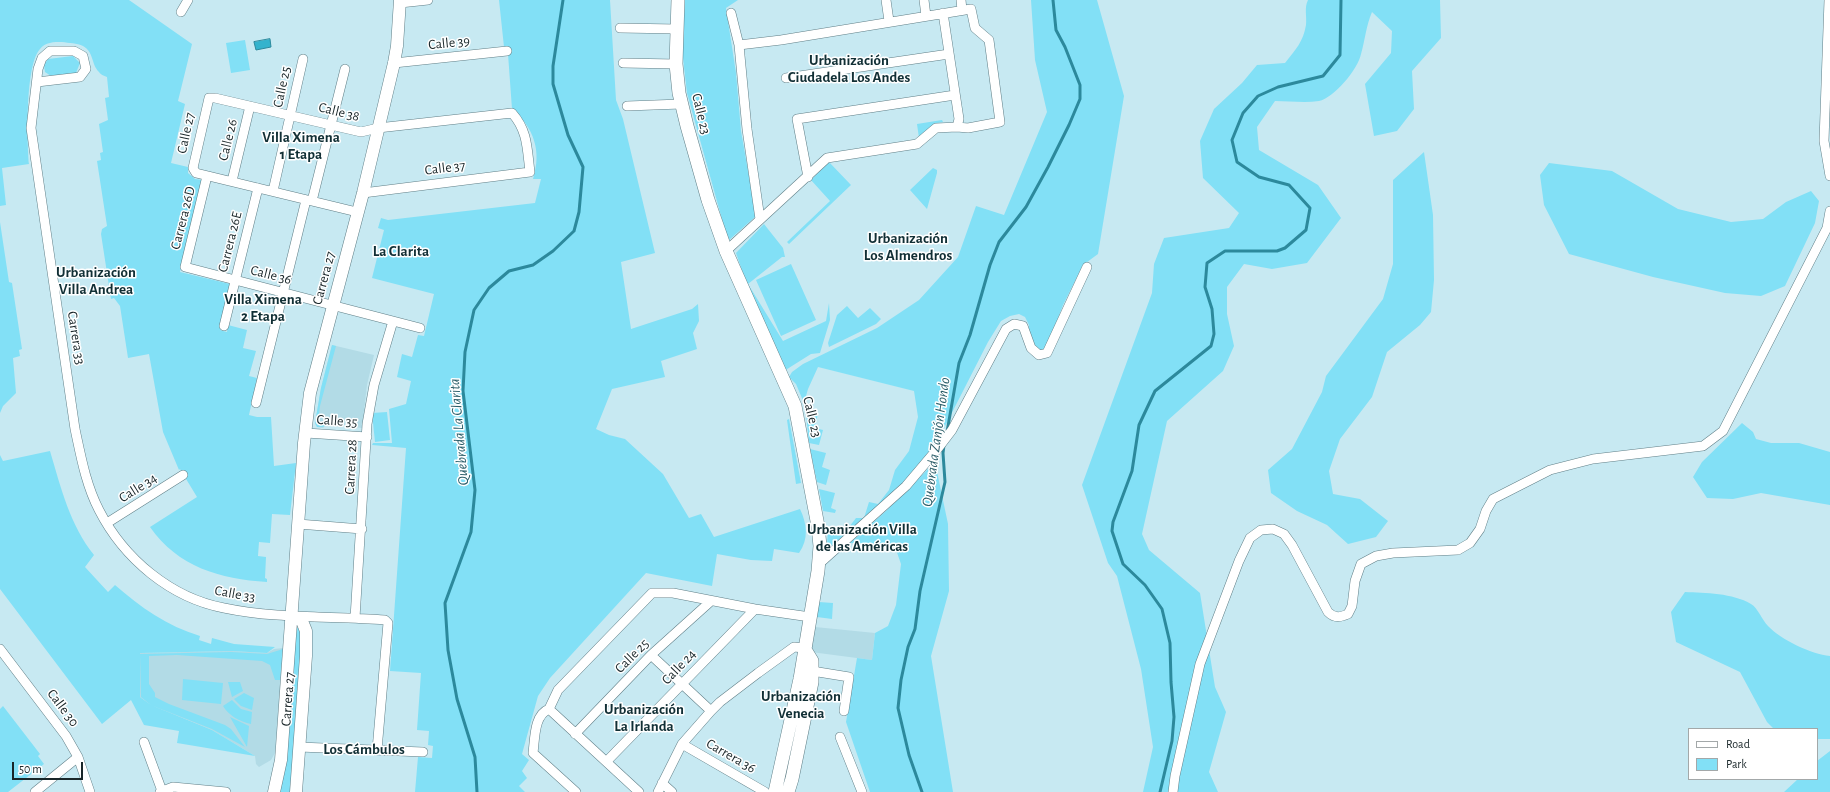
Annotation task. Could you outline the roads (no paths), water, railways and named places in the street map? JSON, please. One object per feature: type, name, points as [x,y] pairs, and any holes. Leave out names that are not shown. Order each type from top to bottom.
[{"type":"main road","name":"Calle 23","points":[[678,0],[676,64],[681,104],[708,200],[726,251],[794,406],[818,526],[820,546],[818,564],[804,648],[786,778]]},
{"type":"main road","points":[[775,792],[786,778],[812,682],[812,661],[804,648]]},
{"type":"main road","points":[[786,778],[788,792]]},
{"type":"street","points":[[181,12],[188,0]]},
{"type":"street","points":[[400,1],[428,0]]},
{"type":"street","points":[[886,0],[889,21]]},
{"type":"street","points":[[924,0],[926,16]]},
{"type":"street","points":[[961,0],[962,10]]},
{"type":"street","points":[[1829,0],[1824,141],[1830,176]]},
{"type":"street","name":"Carrera 27","points":[[274,792],[282,760],[291,615],[310,393],[332,304],[363,193],[394,63],[397,46],[400,1]]},
{"type":"street","points":[[726,251],[827,158],[831,156],[917,144],[936,128],[957,126],[968,128],[1000,122],[989,40],[975,28],[971,9],[889,21],[781,40],[739,45]]},
{"type":"street","points":[[944,13],[959,120],[957,126]]},
{"type":"street","points":[[731,14],[739,45],[746,129],[760,219]]},
{"type":"street","points":[[620,28],[677,29]]},
{"type":"street","name":"Carrera 33","points":[[37,82],[80,78],[86,69],[83,56],[74,50],[50,51],[42,58],[37,82],[31,128],[81,458],[89,486],[107,524]]},
{"type":"street","name":"Calle 39","points":[[394,63],[507,51]]},
{"type":"street","points":[[786,78],[949,54]]},
{"type":"street","name":"Calle 25","points":[[273,191],[303,59]]},
{"type":"street","points":[[623,63],[676,64]]},
{"type":"street","points":[[256,403],[283,292],[331,124],[345,69]]},
{"type":"street","points":[[808,177],[797,119],[955,95]]},
{"type":"street","name":"Calle 38","points":[[209,98],[215,98],[291,115],[361,132],[378,128],[512,113],[522,124],[527,144],[530,172]]},
{"type":"street","name":"Calle 27","points":[[208,176],[196,173],[193,168],[209,98]]},
{"type":"street","points":[[627,106],[681,104]]},
{"type":"street","name":"Calle 26","points":[[232,181],[250,106]]},
{"type":"street","name":"Calle 37","points":[[363,193],[530,172]]},
{"type":"street","points":[[208,176],[357,212]]},
{"type":"street","name":"Carrera 26D","points":[[185,267],[208,176]]},
{"type":"street","name":"Carrera 26E","points":[[224,326],[258,188]]},
{"type":"street","points":[[1173,792],[1175,776],[1200,664],[1239,560],[1250,538],[1261,530],[1273,529],[1284,534],[1292,545],[1328,612],[1336,617],[1340,617],[1348,614],[1352,606],[1355,581],[1361,564],[1376,556],[1458,550],[1470,543],[1480,529],[1486,511],[1493,499],[1550,470],[1593,459],[1703,446],[1724,431],[1827,228],[1830,211]]},
{"type":"street","name":"Calle 36","points":[[185,267],[420,328]]},
{"type":"street","points":[[818,564],[906,486],[939,447],[952,430],[1006,329],[1014,324],[1022,326],[1031,348],[1039,355],[1047,353],[1086,267]]},
{"type":"street","name":"Carrera 28","points":[[355,618],[362,529],[367,424],[374,385],[393,321]]},
{"type":"street","name":"Calle 35","points":[[306,433],[367,437]]},
{"type":"street","name":"Calle 34","points":[[107,524],[183,476]]},
{"type":"street","name":"Calle 33","points":[[107,524],[117,539],[142,566],[156,578],[179,592],[203,602],[224,608],[291,615],[385,620],[388,623],[377,750]]},
{"type":"street","points":[[298,524],[362,529]]},
{"type":"street","points":[[576,792],[533,753],[538,718],[542,712],[549,709],[558,690],[652,594],[673,593],[755,609],[810,617]]},
{"type":"street","name":"Calle 25","points":[[576,734],[651,656],[711,601]]},
{"type":"street","name":"Calle 24","points":[[607,761],[755,609]]},
{"type":"street","name":"Carrera 27","points":[[291,615],[302,622],[306,631],[306,656],[296,792]]},
{"type":"street","points":[[658,792],[682,744],[711,711],[751,677],[794,647],[804,648]]},
{"type":"street","name":"Calle 30","points":[[1,652],[66,736],[78,757],[90,792]]},
{"type":"street","points":[[651,656],[711,711]]},
{"type":"street","points":[[812,671],[849,677],[844,712]]},
{"type":"street","points":[[549,709],[639,792]]},
{"type":"street","points":[[840,737],[862,792]]},
{"type":"street","points":[[144,742],[161,792],[173,787],[226,792]]},
{"type":"street","name":"Carrera 36","points":[[682,744],[765,792]]},
{"type":"street","points":[[299,747],[423,752]]},
{"type":"street","points":[[35,792],[78,757]]},
{"type":"street","points":[[662,783],[672,792]]},
{"type":"waterway","name":"Quebrada La Clarita","points":[[477,792],[475,757],[457,699],[448,650],[445,603],[471,532],[475,490],[463,391],[465,352],[474,310],[489,288],[509,271],[533,265],[553,251],[574,231],[579,212],[583,167],[568,135],[553,84],[553,66],[563,0]]},
{"type":"waterway","name":"Quebrada Zanjón Hondo","points":[[947,432],[959,363],[970,335],[990,265],[999,242],[1026,207],[1048,167],[1080,99],[1080,85],[1065,47],[1056,30],[1053,0]]},
{"type":"waterway","points":[[1160,792],[1172,741],[1174,717],[1170,643],[1162,609],[1145,585],[1123,564],[1112,531],[1113,522],[1132,471],[1139,425],[1155,391],[1211,346],[1214,334],[1212,309],[1205,287],[1207,263],[1225,251],[1277,251],[1285,248],[1306,230],[1310,208],[1289,185],[1259,177],[1237,162],[1232,140],[1243,113],[1258,96],[1278,87],[1323,76],[1340,55],[1341,0]]},
{"type":"waterway","name":"Quebrada Zanjón Hondo","points":[[922,792],[909,755],[898,708],[901,680],[908,647],[915,629],[920,591],[945,482],[943,453],[944,445]]},
{"type":"district","name":"Urbanización Ciudadela Los Andes","points":[[849,68]]},
{"type":"district","name":"Villa Ximena 1 Etapa","points":[[301,146]]},
{"type":"district","name":"Urbanización Los Almendros","points":[[908,246]]},
{"type":"district","name":"La Clarita","points":[[401,251]]},
{"type":"district","name":"Urbanización Villa Andrea","points":[[96,280]]},
{"type":"district","name":"Villa Ximena 2 Etapa","points":[[263,308]]},
{"type":"district","name":"Urbanización Villa de las Américas","points":[[862,538]]},
{"type":"district","name":"Urbanización Venecia","points":[[801,704]]},
{"type":"district","name":"Urbanización La Irlanda","points":[[644,718]]},
{"type":"district","name":"Los Cámbulos","points":[[364,749]]}]
